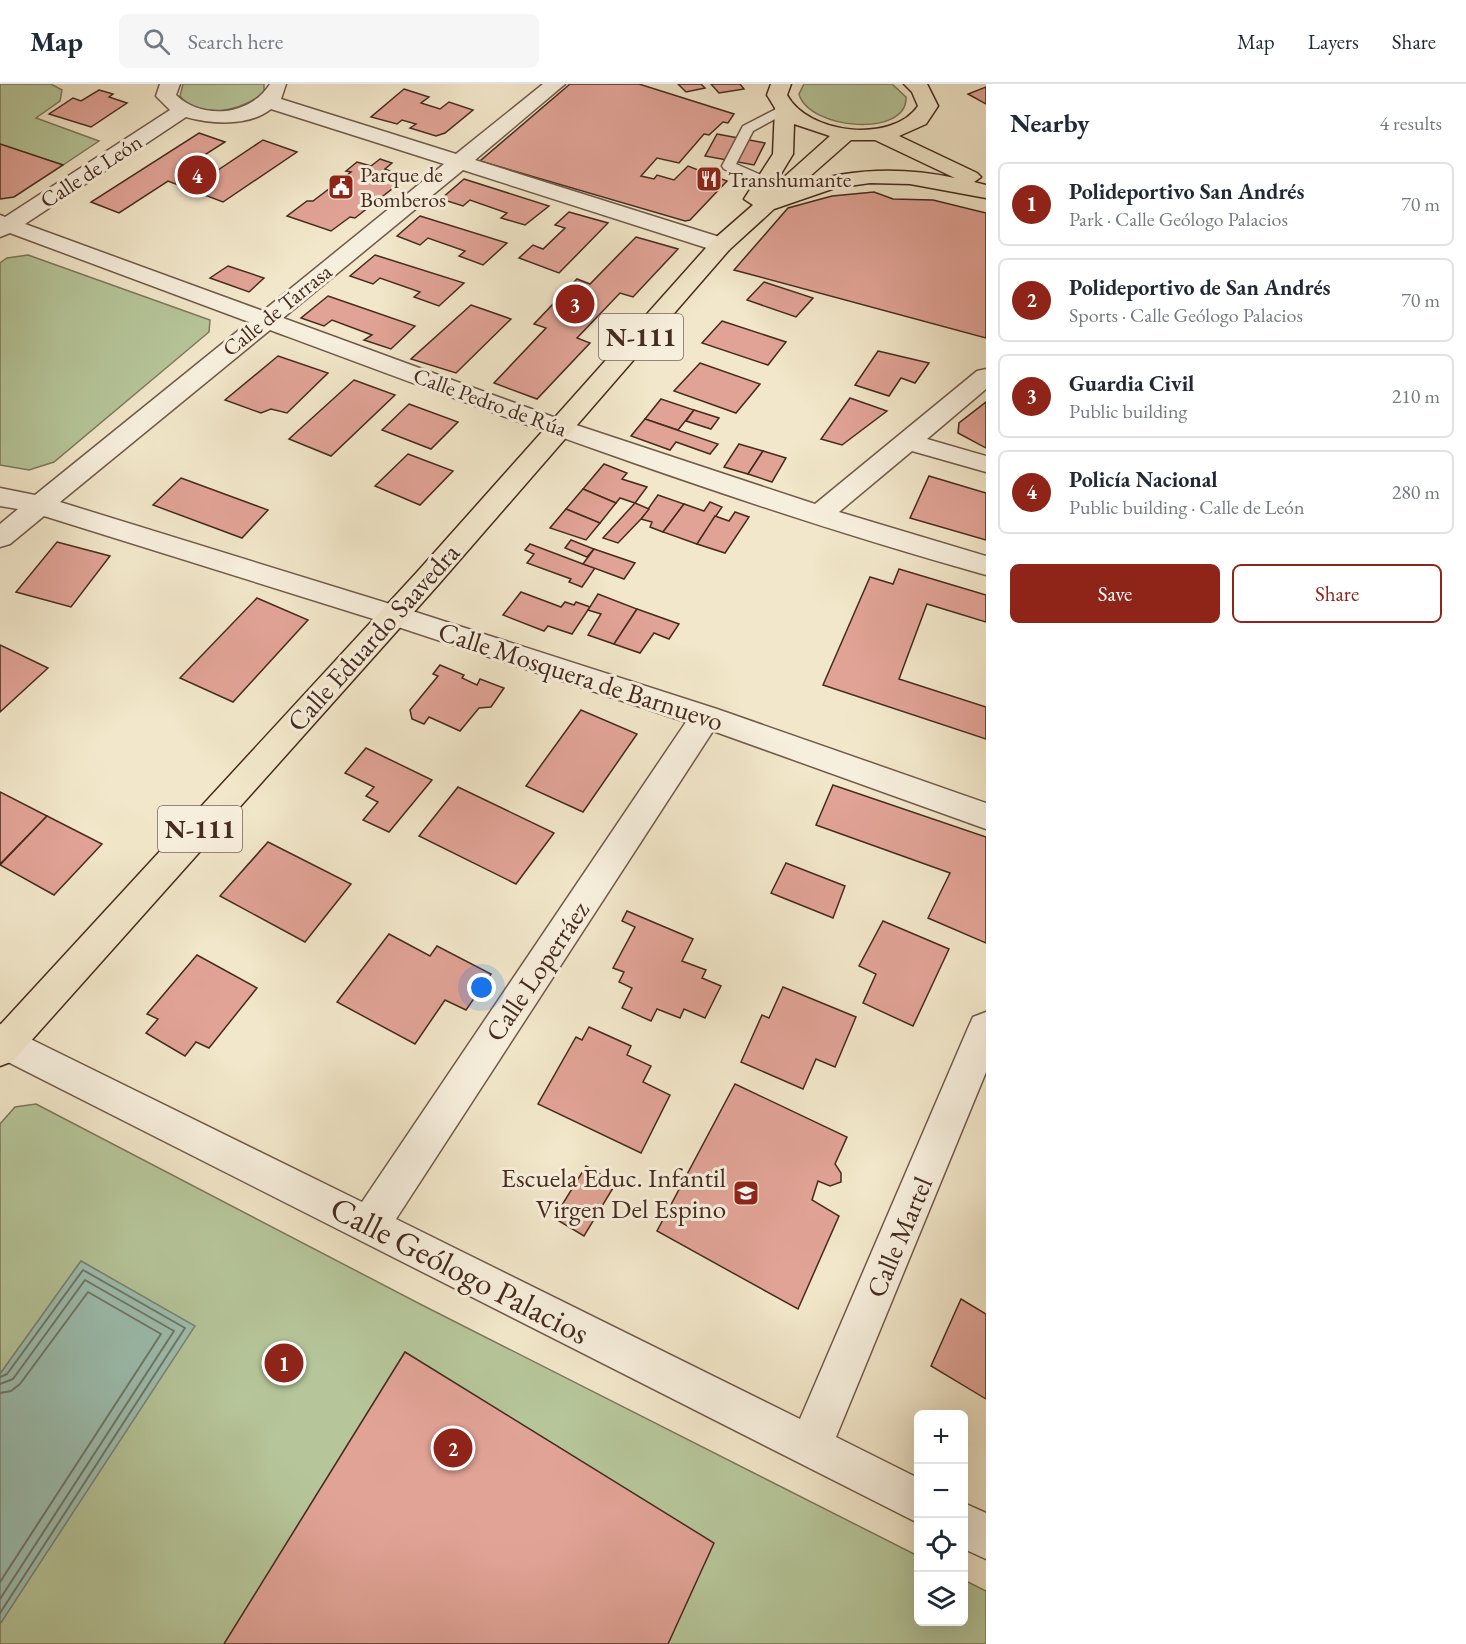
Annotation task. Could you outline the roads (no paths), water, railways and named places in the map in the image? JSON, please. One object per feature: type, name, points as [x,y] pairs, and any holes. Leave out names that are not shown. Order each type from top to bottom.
[{"type":"main road","name":"N-111","points":[[743,222],[783,154],[784,109],[777,95],[781,84]]},
{"type":"main road","points":[[784,109],[809,125],[845,134],[879,134],[902,129],[918,121],[928,106],[921,89],[914,84]]},
{"type":"main road","points":[[918,121],[942,145],[986,180]]},
{"type":"main road","name":"N-111","points":[[743,222],[845,134]]},
{"type":"main road","points":[[879,134],[986,186]]},
{"type":"main road","name":"N-111","points":[[743,222],[768,206],[834,182],[874,178],[920,179],[986,192]]},
{"type":"main road","name":"Calle Eduardo Saavedra","points":[[2,1045],[428,579],[558,428],[600,384],[721,244],[743,222]]},
{"type":"street","points":[[170,84],[166,96],[171,104],[182,111],[218,117],[237,115],[268,102],[276,94],[278,84]]},
{"type":"street","name":"Calle de Tarrasa","points":[[0,538],[555,84]]},
{"type":"street","points":[[268,102],[721,244]]},
{"type":"street","name":"Calle de León","points":[[3,226],[182,111]]},
{"type":"street","name":"Calle Pedro de Rúa","points":[[3,226],[558,428],[986,566]]},
{"type":"street","points":[[819,514],[986,376]]},
{"type":"street","points":[[906,441],[986,464]]},
{"type":"street","name":"Calle Mosquera de Barnuevo","points":[[0,497],[39,505],[393,615],[706,717],[986,816]]},
{"type":"street","name":"Calle Loperráez","points":[[369,1225],[706,717]]},
{"type":"street","name":"Calle Martel","points":[[811,1445],[986,1028]]},
{"type":"street","name":"Calle Geólogo Palacios","points":[[2,1045],[369,1225],[811,1445],[914,1499]]},
{"type":"street","points":[[968,1528],[986,1537]]},
{"type":"lane","points":[[765,182],[729,166],[748,129],[784,109]]},
{"type":"water","points":[[81,1261],[195,1326],[0,1624],[0,1374]]},
{"type":"place","name":"Policía Nacional","points":[[197,175]]},
{"type":"place","name":"Transhumante","points":[[709,179]]},
{"type":"place","name":"Parque de Bomberos","points":[[341,187]]},
{"type":"place","name":"Guardia Civil","points":[[575,304]]},
{"type":"place","name":"Escuela Educ. Infantil Virgen Del Espino","points":[[746,1193]]},
{"type":"place","name":"Polideportivo San Andrés","points":[[284,1363]]},
{"type":"place","name":"Polideportivo de San Andrés","points":[[453,1448]]}]
